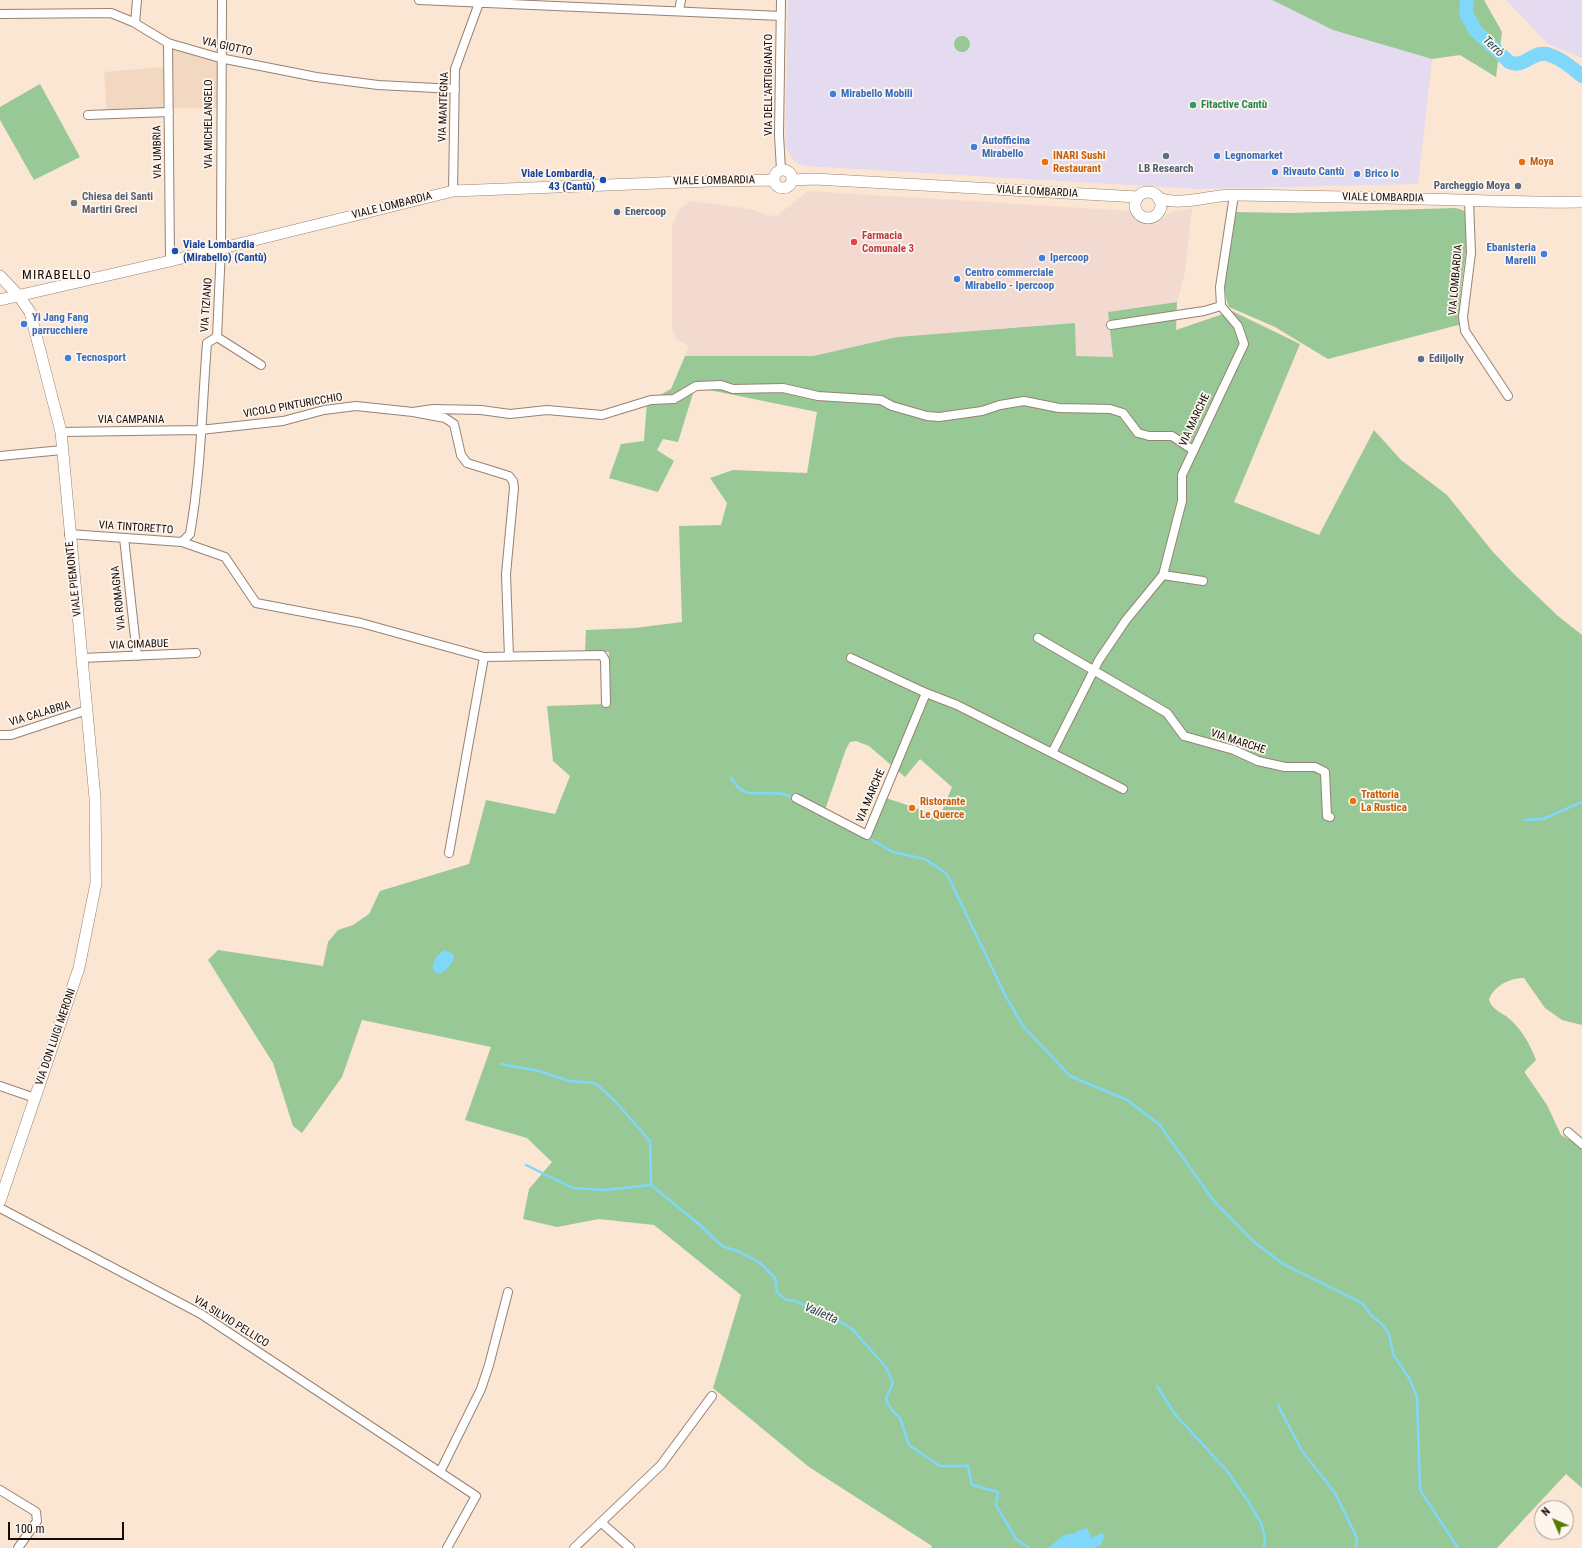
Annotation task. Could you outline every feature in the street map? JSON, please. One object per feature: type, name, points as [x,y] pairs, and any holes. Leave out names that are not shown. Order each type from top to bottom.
[{"type":"main road","points":[[781,170],[789,172],[792,180],[787,187],[782,188],[777,185],[774,180],[776,173],[781,170]]},
{"type":"main road","name":"VIALE LOMBARDIA","points":[[792,180],[815,179],[1138,197]]},
{"type":"main road","name":"VIALE LOMBARDIA","points":[[0,300],[170,261],[453,191],[702,181],[774,180]]},
{"type":"main road","points":[[1148,193],[1158,198],[1160,202],[1160,210],[1156,216],[1148,218],[1141,216],[1136,210],[1135,203],[1138,197],[1148,193]]},
{"type":"main road","name":"VIALE LOMBARDIA","points":[[1158,198],[1185,201],[1234,195],[1540,203],[1582,202]]},
{"type":"main road","name":"VIALE LOMBARDIA","points":[[1115,196],[1127,201],[1136,210]]},
{"type":"main road","name":"VIALE LOMBARDIA","points":[[1160,210],[1185,201]]},
{"type":"main road","name":"VIALE PIEMONTE","points":[[0,276],[19,296],[30,312],[61,432],[69,534],[95,798],[96,869]]},
{"type":"main road","name":"VIA DON LUIGI MERONI","points":[[0,1201],[79,968],[96,883],[96,869]]},
{"type":"street","points":[[135,23],[137,0]]},
{"type":"street","name":"VIA MICHELANGELO","points":[[221,248],[220,58],[222,0]]},
{"type":"street","points":[[419,0],[479,4],[781,16]]},
{"type":"street","points":[[679,11],[680,0]]},
{"type":"street","name":"VIA DELL'ARTIGIANATO","points":[[781,0],[781,170]]},
{"type":"street","name":"VIA MANTEGNA","points":[[453,191],[456,69],[479,4]]},
{"type":"street","name":"VIA GIOTTO","points":[[0,14],[111,13],[135,23],[168,43],[220,58],[316,77],[378,85],[455,89]]},
{"type":"street","name":"VIA UMBRIA","points":[[168,43],[170,261]]},
{"type":"street","points":[[88,115],[169,112]]},
{"type":"street","points":[[1111,325],[1204,312],[1221,306],[1220,287],[1234,195]]},
{"type":"street","name":"VIA LOMBARDIA","points":[[1469,201],[1471,253],[1463,317],[1466,331],[1508,396]]},
{"type":"street","name":"VIA TIZIANO","points":[[200,430],[207,343],[217,337],[221,248]]},
{"type":"street","name":"VIA MARCHE","points":[[1052,753],[1099,660],[1126,620],[1163,575],[1182,501],[1182,475],[1244,344],[1238,326],[1221,306]]},
{"type":"street","points":[[217,337],[261,365]]},
{"type":"street","points":[[413,412],[433,409],[481,410],[510,414],[547,410],[602,415],[651,400],[674,399],[696,386],[721,385],[733,389],[783,388],[818,396],[881,400],[892,406],[939,417],[982,411],[1000,405],[1024,401],[1059,408],[1110,410],[1123,413],[1138,433],[1149,436],[1172,436],[1193,450]]},
{"type":"street","name":"VICOLO PINTURICCHIO","points":[[200,430],[283,421],[324,410],[356,406],[413,412]]},
{"type":"street","points":[[413,412],[445,418],[454,424],[462,455],[467,463],[509,476],[513,480],[514,488],[506,574],[509,657]]},
{"type":"street","name":"VIA CAMPANIA","points":[[61,432],[200,430]]},
{"type":"street","name":"VIA TINTORETTO","points":[[69,534],[182,542],[190,534],[195,509],[200,463],[200,430]]},
{"type":"street","points":[[0,456],[62,450]]},
{"type":"street","name":"VIA ROMAGNA","points":[[124,538],[137,656]]},
{"type":"street","points":[[182,542],[225,557],[256,603],[360,623],[484,657],[602,655],[606,660],[606,703]]},
{"type":"street","points":[[1163,575],[1202,581]]},
{"type":"street","name":"VIA MARCHE","points":[[1038,638],[1167,713],[1184,736],[1234,750],[1258,761],[1285,766],[1315,767],[1326,772],[1327,816],[1330,817]]},
{"type":"street","name":"VIA CIMABUE","points":[[82,658],[196,653]]},
{"type":"street","points":[[449,854],[484,657]]},
{"type":"street","points":[[851,658],[926,693],[957,705],[1123,789]]},
{"type":"street","name":"VIA MARCHE","points":[[796,798],[867,835],[926,693]]},
{"type":"street","name":"VIA CALABRIA","points":[[0,735],[10,735],[87,710]]},
{"type":"street","points":[[0,1086],[35,1098]]},
{"type":"street","points":[[1568,1132],[1582,1144]]},
{"type":"street","name":"VIA SILVIO PELLICO","points":[[0,1208],[201,1314],[476,1496],[446,1548]]},
{"type":"street","points":[[440,1472],[481,1389],[490,1365],[508,1292]]},
{"type":"street","points":[[574,1548],[661,1465],[712,1396]]},
{"type":"street","points":[[0,1490],[36,1512],[37,1520],[18,1548]]},
{"type":"street","points":[[600,1523],[630,1548]]},
{"type":"shaded area","points":[[788,0],[1272,0],[1333,30],[1432,59],[1418,184],[1198,189],[805,166],[795,162],[785,147]]},
{"type":"shaded area","points":[[1506,0],[1582,0],[1582,58],[1548,44]]},
{"type":"shaded area","points":[[170,45],[217,59],[218,108],[171,108]]},
{"type":"shaded area","points":[[163,67],[163,109],[107,111],[104,72]]},
{"type":"shaded area","points":[[808,191],[1130,211],[1138,221],[1156,224],[1172,211],[1192,209],[1185,272],[1177,302],[1108,312],[1114,357],[1076,356],[1075,323],[897,337],[813,356],[685,356],[689,346],[677,339],[672,330],[672,226],[678,211],[691,201],[751,209],[770,216],[778,215]]},
{"type":"green space","points":[[1272,0],[1484,0],[1502,32],[1496,77],[1460,55],[1432,59],[1333,30]]},
{"type":"green space","points":[[959,36],[965,36],[970,41],[968,50],[965,52],[959,52],[954,47],[954,41]]},
{"type":"green space","points":[[40,84],[80,157],[34,180],[0,120],[0,107]]},
{"type":"green space","points":[[1461,209],[1466,213],[1468,221],[1467,246],[1460,302],[1462,324],[1328,359],[1275,327],[1229,307],[1226,297],[1225,273],[1235,212],[1290,213]]},
{"type":"green space","points":[[1177,302],[1176,330],[1232,311],[1300,344],[1234,502],[1319,535],[1374,430],[1401,460],[1447,495],[1493,552],[1515,575],[1558,616],[1582,635],[1582,1025],[1562,1020],[1545,1008],[1524,978],[1513,979],[1499,986],[1489,999],[1493,1007],[1506,1016],[1520,1030],[1527,1041],[1536,1060],[1525,1071],[1525,1073],[1547,1105],[1561,1135],[1568,1139],[1582,1142],[1582,1488],[1566,1474],[1542,1500],[1534,1500],[1534,1508],[1497,1548],[931,1548],[932,1546],[809,1467],[713,1388],[741,1295],[654,1225],[599,1219],[557,1227],[523,1219],[529,1189],[552,1162],[527,1138],[465,1120],[491,1047],[362,1020],[342,1077],[302,1133],[293,1126],[273,1063],[208,960],[218,950],[323,966],[328,942],[338,930],[353,925],[369,914],[380,891],[469,864],[486,800],[555,814],[570,776],[553,761],[547,706],[607,704],[609,652],[585,651],[586,630],[635,628],[682,622],[679,526],[721,525],[727,503],[710,478],[733,470],[807,473],[817,412],[695,387],[678,442],[663,439],[657,450],[674,461],[658,492],[609,478],[621,444],[644,441],[647,402],[671,389],[685,356],[813,356],[897,337],[1075,323],[1076,356],[1113,357],[1108,312]],"holes":[[[856,741],[869,746],[905,777],[920,759],[952,787],[940,816],[886,798],[864,831],[825,810],[846,749],[850,742]]]},
{"type":"water","points":[[444,950],[454,954],[453,961],[449,967],[438,974],[432,968],[436,957]]},
{"type":"water","points":[[1087,1528],[1092,1538],[1101,1533],[1105,1535],[1101,1544],[1095,1548],[1048,1548],[1064,1535],[1076,1533],[1076,1531]]},
{"type":"waterway","name":"Terrò","points":[[1467,0],[1466,13],[1475,30],[1509,62],[1514,64],[1524,62],[1537,55],[1547,54],[1561,60],[1582,76]]},
{"type":"waterway","points":[[731,778],[739,788],[744,791],[751,793],[782,794],[795,800]]},
{"type":"waterway","points":[[1525,820],[1543,819],[1582,802]]},
{"type":"waterway","points":[[867,837],[893,852],[925,859],[947,874],[1005,995],[1023,1026],[1070,1076],[1127,1100],[1159,1124],[1213,1200],[1253,1241],[1283,1264],[1362,1303],[1372,1316],[1382,1324],[1389,1334],[1393,1354],[1409,1378],[1417,1397],[1420,1490],[1458,1548]]},
{"type":"waterway","points":[[501,1064],[539,1071],[569,1081],[595,1083],[614,1100],[650,1141],[651,1185]]},
{"type":"waterway","name":"Valletta","points":[[526,1165],[573,1188],[605,1190],[651,1185],[700,1225],[722,1246],[740,1252],[760,1263],[775,1278],[777,1292],[786,1300],[795,1301],[829,1315],[852,1329],[886,1367],[893,1383],[886,1399],[891,1409],[900,1418],[909,1445],[940,1466],[968,1466],[972,1485],[998,1492],[996,1505],[1016,1539],[1029,1548]]},
{"type":"waterway","points":[[1157,1386],[1174,1413],[1227,1471],[1248,1501],[1261,1523],[1265,1537],[1264,1548]]},
{"type":"waterway","points":[[1278,1405],[1302,1451],[1335,1493],[1357,1538],[1356,1548]]},
{"type":"place","name":"Mirabello Mobili","points":[[833,94]]},
{"type":"place","name":"Fitactive Cantù","points":[[1193,105]]},
{"type":"place","name":"Autofficina Mirabello","points":[[974,147]]},
{"type":"place","name":"LB Research","points":[[1166,156]]},
{"type":"place","name":"Legnomarket","points":[[1217,156]]},
{"type":"place","name":"INARI Sushi Restaurant","points":[[1045,162]]},
{"type":"place","name":"Moya","points":[[1522,162]]},
{"type":"place","name":"Rivauto Cantù","points":[[1275,172]]},
{"type":"place","name":"Brico io","points":[[1357,174]]},
{"type":"place","name":"Viale Lombardia, 43 (Cantù)","points":[[603,180]]},
{"type":"place","name":"Parcheggio Moya","points":[[1518,186]]},
{"type":"place","name":"Chiesa dei Santi Martiri Greci","points":[[74,203]]},
{"type":"place","name":"Enercoop","points":[[617,212]]},
{"type":"place","name":"Farmacia Comunale 3","points":[[854,242]]},
{"type":"place","name":"Viale Lombardia (Mirabello) (Cantù)","points":[[175,251]]},
{"type":"place","name":"Ebanisteria Marelli","points":[[1544,254]]},
{"type":"place","name":"Ipercoop","points":[[1042,258]]},
{"type":"place","name":"Centro commerciale Mirabello - Ipercoop","points":[[957,279]]},
{"type":"place","name":"Yi Jang Fang parrucchiere","points":[[24,324]]},
{"type":"place","name":"Tecnosport","points":[[68,358]]},
{"type":"place","name":"Ediljolly","points":[[1421,359]]},
{"type":"place","name":"Trattoria La Rustica","points":[[1353,801]]},
{"type":"place","name":"Ristorante Le Querce","points":[[912,808]]},
{"type":"district","name":"MIRABELLO","points":[[57,276]]}]
